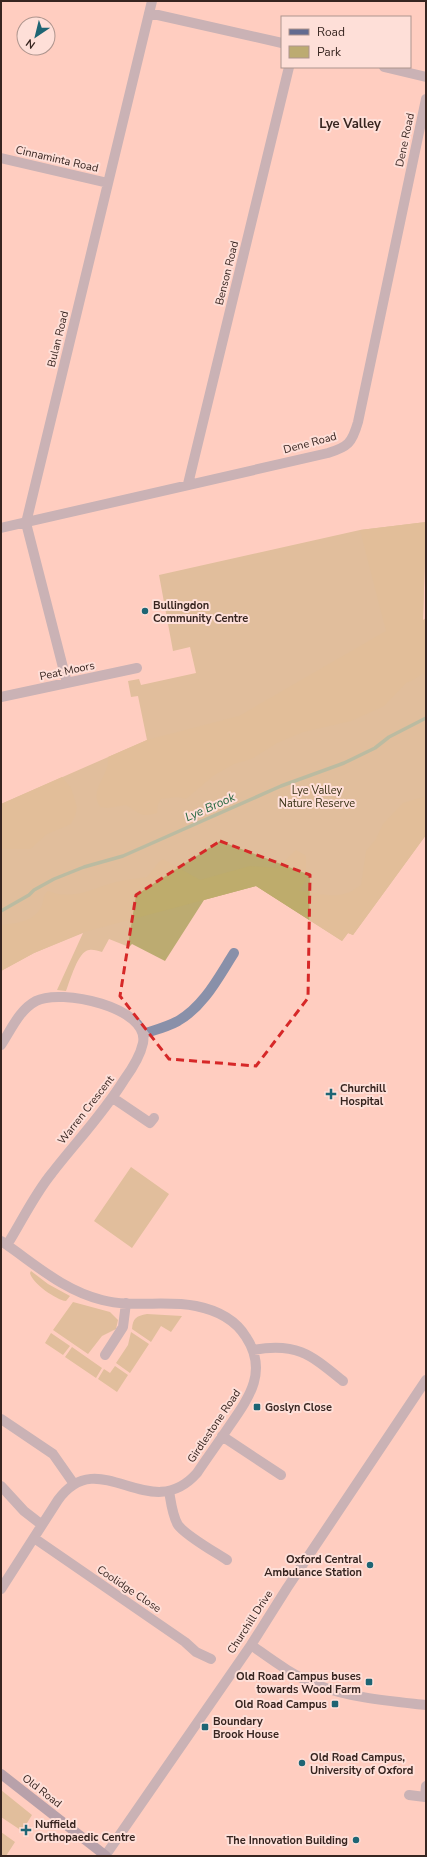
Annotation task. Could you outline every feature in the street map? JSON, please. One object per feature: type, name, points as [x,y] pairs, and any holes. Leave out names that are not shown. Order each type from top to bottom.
[{"type":"street","name":"Bulan Road","points":[[67,683],[26,523],[152,1]]},
{"type":"street","points":[[149,13],[281,43]]},
{"type":"street","name":"Benson Road","points":[[188,484],[289,68]]},
{"type":"street","points":[[388,68],[426,77]]},
{"type":"street","name":"Dene Road","points":[[1,528],[328,453],[344,447],[351,442],[358,422],[426,99]]},
{"type":"street","name":"Cinnaminta Road","points":[[1,158],[108,183]]},
{"type":"street","name":"Peat Moors","points":[[1,697],[137,668]]},
{"type":"street","points":[[1,1045],[24,1010],[36,1000],[56,995],[87,1000],[127,1014],[137,1022],[143,1034],[177,1022],[193,1011],[207,995],[234,953]]},
{"type":"street","name":"Warren Crescent","points":[[4,1243],[51,1173],[113,1098],[136,1061],[142,1047],[143,1034]]},
{"type":"street","points":[[113,1098],[150,1123],[154,1118]]},
{"type":"street","name":"Girdlestone Road","points":[[4,1243],[48,1276],[65,1286],[104,1301],[183,1304],[214,1311],[227,1317],[237,1325],[248,1338],[253,1350],[256,1374],[251,1393],[192,1478],[170,1491],[146,1492],[101,1479],[87,1480],[74,1484]]},
{"type":"street","points":[[105,1355],[123,1327],[126,1303]]},
{"type":"street","points":[[253,1350],[277,1347],[302,1352],[322,1364],[343,1381]]},
{"type":"street","name":"Churchill Drive","points":[[106,1856],[251,1645],[295,1575],[426,1380]]},
{"type":"street","points":[[1,1419],[53,1454],[74,1484],[64,1491],[1,1589]]},
{"type":"street","points":[[222,1436],[282,1475]]},
{"type":"street","points":[[1,1486],[24,1511],[42,1525]]},
{"type":"street","points":[[170,1491],[173,1512],[178,1525],[187,1533],[227,1560]]},
{"type":"street","name":"Coolidge Close","points":[[34,1538],[185,1642],[196,1652],[211,1659]]},
{"type":"street","points":[[251,1645],[274,1662],[316,1685],[359,1697],[426,1705]]},
{"type":"street","name":"Old Road","points":[[1,1774],[106,1856]]},
{"type":"street","points":[[409,1795],[424,1797],[426,1786]]},
{"type":"highlighted area","points":[[220,841],[310,875],[308,998],[256,1066],[169,1059],[120,996],[136,895]]},
{"type":"green space","name":"Lye Valley Nature Reserve","points":[[426,522],[423,621],[426,646],[426,835],[353,935],[348,933],[342,941],[256,886],[204,900],[165,961],[132,944],[129,947],[109,939],[102,952],[89,950],[81,955],[66,991],[57,990],[83,933],[34,953],[1,971],[1,804],[147,740],[138,696],[131,697],[128,681],[139,679],[141,685],[196,673],[190,647],[173,651],[159,575],[360,530]]},
{"type":"green space","points":[[131,1167],[169,1194],[132,1248],[94,1221]]},
{"type":"green space","points":[[31,1271],[48,1284],[70,1296],[66,1301],[56,1298],[35,1281],[30,1273]]},
{"type":"green space","points":[[73,1302],[110,1312],[118,1320],[116,1329],[102,1336],[88,1354],[53,1330]]},
{"type":"green space","points":[[147,1314],[182,1316],[171,1332],[161,1326],[151,1342],[132,1329],[133,1322],[136,1318]]},
{"type":"green space","points":[[131,1332],[149,1344],[130,1373],[116,1363],[128,1345]]},
{"type":"green space","points":[[51,1333],[70,1346],[63,1355],[45,1343]]},
{"type":"green space","points":[[72,1347],[102,1368],[96,1378],[65,1357]]},
{"type":"green space","points":[[115,1366],[128,1375],[117,1392],[98,1379],[104,1369],[110,1373]]},
{"type":"green space","points":[[1,1790],[32,1815],[22,1831],[1,1817]]},
{"type":"green space","points":[[1,1832],[15,1842],[6,1856],[1,1856]]},
{"type":"shaded area","points":[[426,522],[423,620],[426,618],[426,677],[423,673],[406,683],[384,706],[351,721],[303,732],[277,743],[251,759],[234,764],[213,776],[186,799],[177,797],[161,799],[158,804],[157,813],[143,815],[126,805],[108,808],[100,807],[97,792],[107,768],[108,757],[147,740],[239,716],[386,631],[360,530]]},
{"type":"shaded area","points":[[62,777],[71,788],[77,807],[71,824],[47,834],[30,849],[1,849],[1,804]]},
{"type":"shaded area","points":[[426,796],[426,835],[353,935],[348,933],[342,941],[256,886],[84,932],[34,953],[1,971],[1,925],[25,921],[35,915],[39,911],[44,896],[48,891],[64,895],[79,894],[109,884],[147,877],[163,859],[200,880],[250,866],[277,868],[296,850],[306,856],[306,880],[299,891],[341,895],[352,891],[361,885],[366,851],[376,839],[383,824],[403,803]]},
{"type":"waterway","name":"Lye Brook","points":[[1,911],[54,879],[84,867],[123,856],[281,786],[344,763],[375,748],[389,737],[426,718]]},
{"type":"place","name":"Bullingdon Community Centre","points":[[145,611]]},
{"type":"place","name":"Churchill Hospital","points":[[331,1094]]},
{"type":"place","name":"Goslyn Close","points":[[257,1407]]},
{"type":"place","name":"Oxford Central Ambulance Station","points":[[370,1565]]},
{"type":"place","name":"Old Road Campus buses towards Wood Farm","points":[[369,1682]]},
{"type":"place","name":"Old Road Campus","points":[[335,1704]]},
{"type":"place","name":"Boundary Brook House","points":[[205,1727]]},
{"type":"place","name":"Old Road Campus, University of Oxford","points":[[302,1763]]},
{"type":"place","name":"Nuffield Orthopaedic Centre","points":[[26,1830]]},
{"type":"place","name":"The Innovation Building","points":[[356,1840]]},
{"type":"district","name":"Lye Valley","points":[[350,124]]}]
